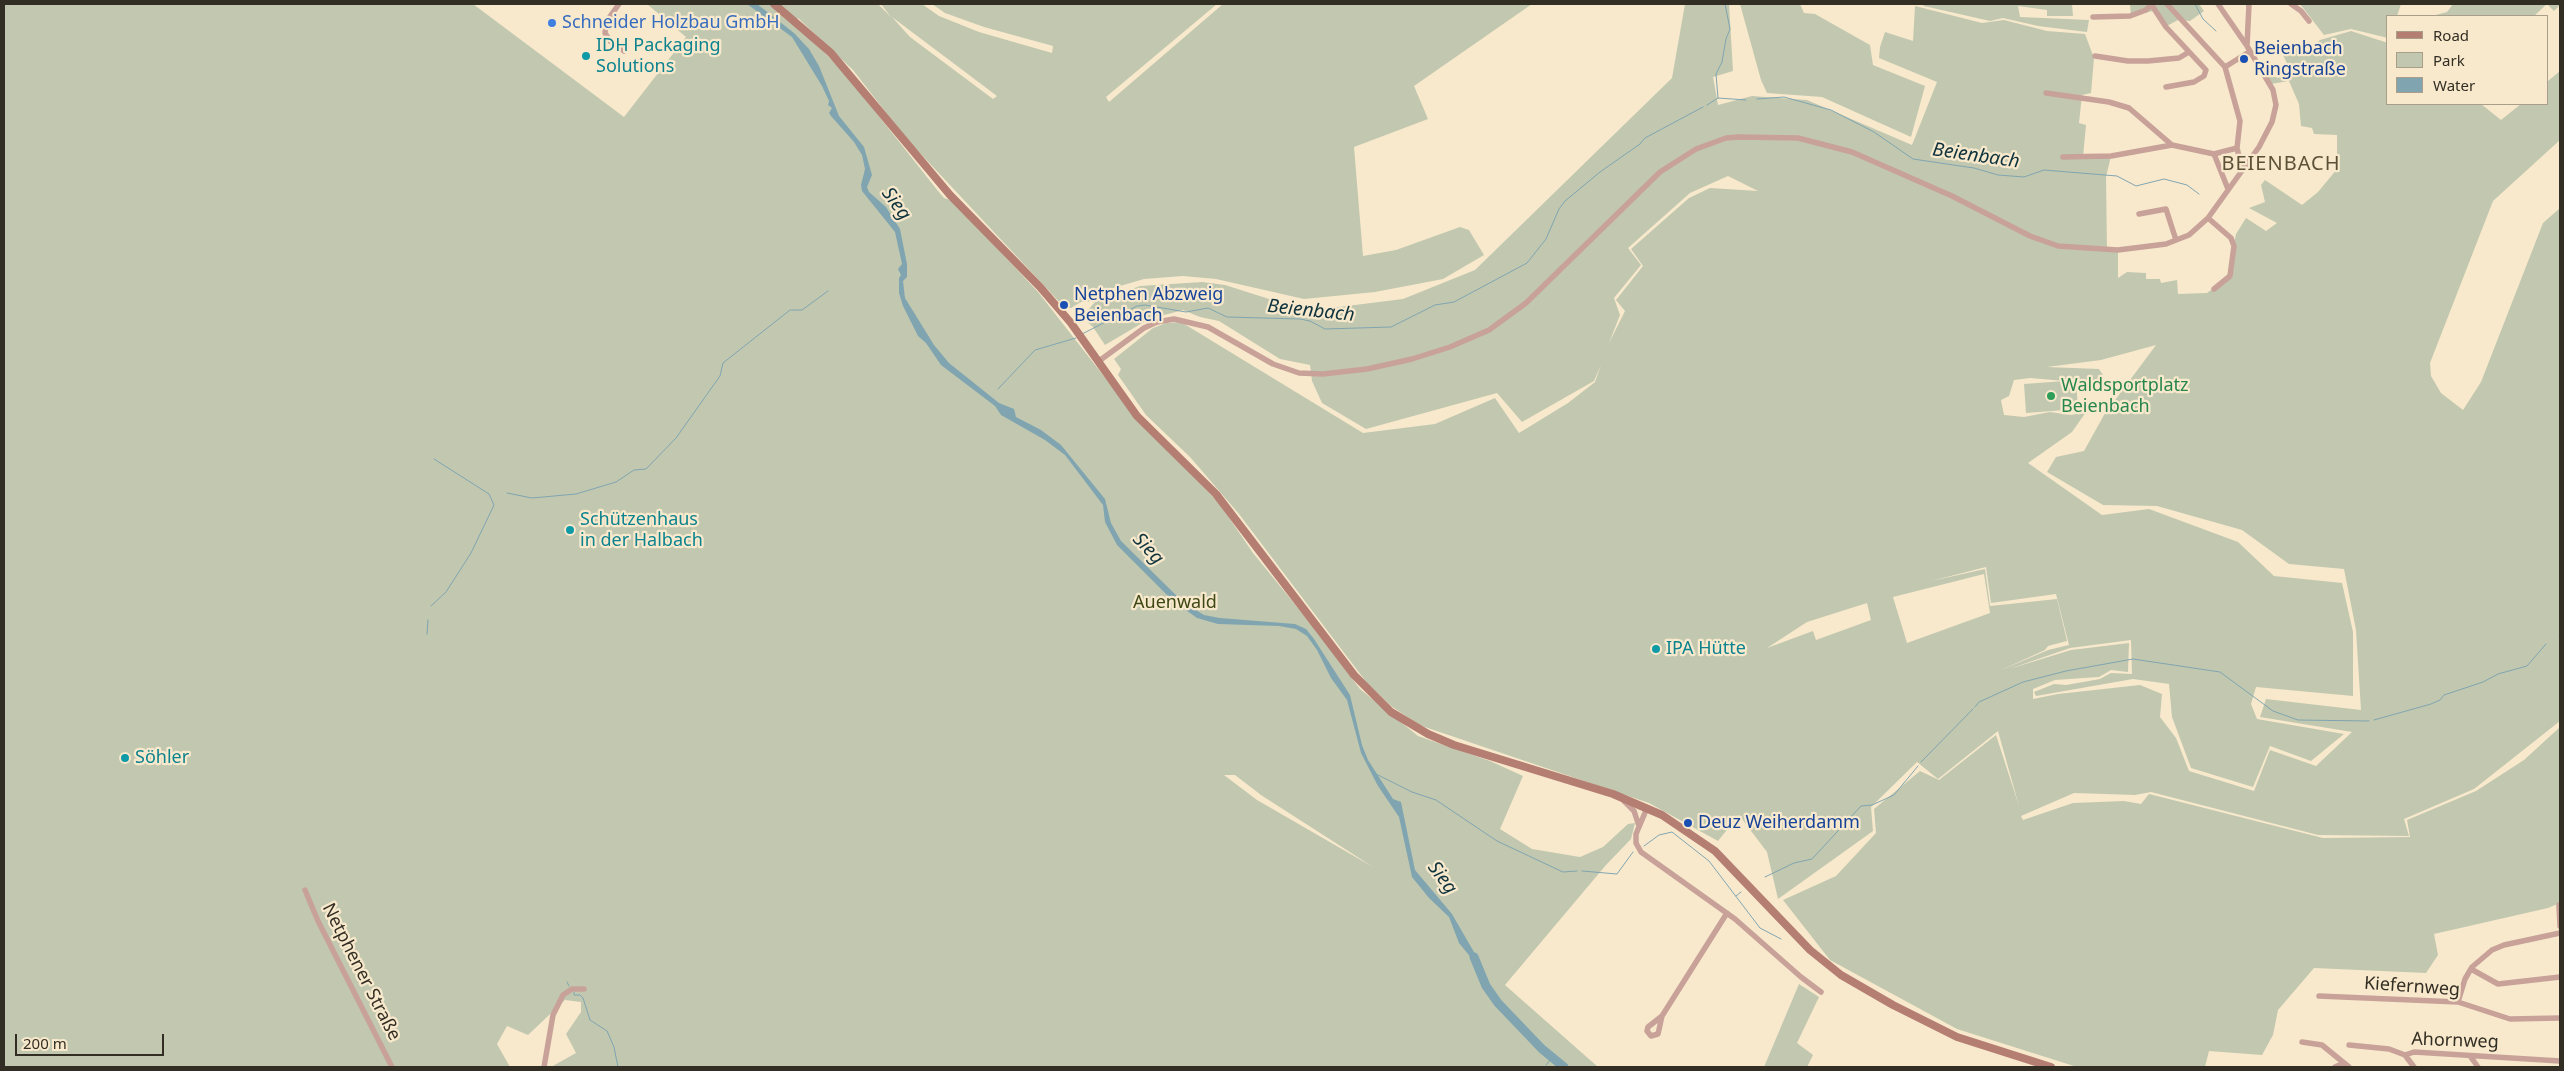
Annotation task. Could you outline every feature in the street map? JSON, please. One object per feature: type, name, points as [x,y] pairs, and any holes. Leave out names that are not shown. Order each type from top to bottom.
[{"type":"main road","points":[[774,4],[831,53],[950,195],[1029,275],[1071,323],[1138,416],[1216,494],[1354,675],[1391,712],[1428,734],[1462,748],[1619,796],[1672,821],[1715,851],[1804,944],[1841,974],[1893,1005],[1957,1038],[2051,1067]]},
{"type":"street","points":[[619,4],[606,22],[605,33],[610,41],[624,51]]},
{"type":"street","points":[[2093,17],[2130,16],[2146,10],[2151,4],[2166,27],[2205,67],[2204,76],[2194,82],[2166,87]]},
{"type":"street","points":[[2167,4],[2225,67],[2240,121],[2237,148],[2242,169]]},
{"type":"street","points":[[1100,361],[1144,328],[1157,322],[1174,319],[1208,327],[1273,364],[1299,373],[1323,374],[1367,369],[1412,359],[1450,347],[1488,330],[1526,303],[1660,172],[1696,149],[1736,137],[1783,137],[1832,145],[1952,196],[2030,236],[2064,247],[2128,250],[2153,247],[2176,240],[2196,230],[2208,218],[2267,133],[2275,114],[2276,105],[2271,84],[2218,4]]},
{"type":"street","points":[[2248,49],[2249,4]]},
{"type":"street","points":[[2291,4],[2301,11],[2309,21]]},
{"type":"street","points":[[2225,67],[2248,49]]},
{"type":"street","points":[[2095,56],[2128,62],[2179,58],[2189,52]]},
{"type":"street","points":[[2046,93],[2123,105],[2136,113],[2172,145]]},
{"type":"street","points":[[2063,157],[2111,156],[2172,145],[2214,154],[2237,148]]},
{"type":"street","points":[[2214,154],[2228,189]]},
{"type":"street","points":[[2139,214],[2166,209],[2176,240]]},
{"type":"street","points":[[2208,218],[2231,238],[2234,246],[2230,276],[2214,289]]},
{"type":"street","points":[[1619,796],[1634,811],[1639,827]]},
{"type":"street","points":[[1647,808],[1636,839],[1641,852],[1727,913],[1821,992]]},
{"type":"street","name":"Netphener Straße","points":[[305,890],[318,920],[392,1067]]},
{"type":"street","points":[[2559,904],[2560,926]]},
{"type":"street","points":[[1662,1016],[1727,913]]},
{"type":"street","points":[[2458,1002],[2471,969],[2487,954],[2504,945],[2560,933]]},
{"type":"street","points":[[2471,969],[2498,984],[2560,977]]},
{"type":"street","points":[[544,1067],[553,1015],[562,995],[572,989],[584,989]]},
{"type":"street","name":"Kiefernweg","points":[[2319,996],[2458,1002],[2510,1019],[2560,1018]]},
{"type":"street","points":[[2302,1042],[2322,1046],[2346,1065]]},
{"type":"street","name":"Ahornweg","points":[[2349,1045],[2389,1048],[2405,1055],[2414,1052],[2560,1061]]},
{"type":"street","points":[[2405,1055],[2414,1067]]},
{"type":"street","points":[[2470,1056],[2478,1067]]},
{"type":"street","points":[[2539,1060],[2542,1067]]},
{"type":"street","points":[[2031,1062],[2039,1067]]},
{"type":"street","points":[[2335,1067],[2346,1065]]},
{"type":"green space","name":"Auenwald","points":[[4,4],[473,4],[624,117],[686,37],[647,4],[878,4],[891,17],[881,4],[922,4],[939,16],[979,32],[1052,53],[1053,46],[984,27],[945,13],[932,4],[1217,4],[1106,97],[1109,102],[1223,4],[1532,4],[1414,86],[1428,119],[1354,147],[1363,256],[1396,250],[1460,227],[1469,230],[1484,255],[1443,279],[1375,292],[1304,299],[1216,279],[1183,276],[1144,279],[1110,289],[1088,302],[1081,302],[1071,308],[1065,308],[905,137],[853,70],[798,18],[793,23],[840,67],[944,198],[953,201],[1038,292],[1135,416],[1219,503],[1253,553],[1360,689],[1418,736],[1490,761],[1523,776],[1500,829],[1532,849],[1580,857],[1603,847],[1628,824],[1635,823],[1631,839],[1606,865],[1505,985],[1598,1067],[551,1067],[576,1053],[566,1034],[581,1012],[581,1002],[565,1000],[528,1035],[507,1026],[497,1044],[510,1067],[4,1067]],"holes":[[[892,17],[997,96],[993,99],[910,37]],[[1224,775],[1235,775],[1261,795],[1373,867],[1257,800]]]},
{"type":"green space","points":[[1685,4],[1729,4],[1733,71],[1713,77],[1718,105],[1752,96],[1807,100],[1912,145],[1937,82],[1879,58],[1885,32],[1913,41],[1915,6],[1982,23],[2004,20],[2047,31],[2085,34],[2094,58],[2091,93],[2082,95],[2079,123],[2086,125],[2083,157],[2111,156],[2106,177],[2107,250],[2118,250],[2118,278],[2127,272],[2146,273],[2146,279],[2160,279],[2161,283],[2177,280],[2178,294],[2207,293],[2227,278],[2236,234],[2246,218],[2266,231],[2277,223],[2249,208],[2265,202],[2261,185],[2265,180],[2302,205],[2318,192],[2337,169],[2337,135],[2314,134],[2312,128],[2301,126],[2299,104],[2289,81],[2271,84],[2264,73],[2278,78],[2291,72],[2283,55],[2297,48],[2303,54],[2320,40],[2351,31],[2386,42],[2386,105],[2482,105],[2501,120],[2520,105],[2549,105],[2549,80],[2560,71],[2560,140],[2493,201],[2430,363],[2431,376],[2441,393],[2463,410],[2481,382],[2543,223],[2560,208],[2560,721],[2474,789],[2404,819],[2409,836],[2318,835],[2151,792],[2135,795],[2074,793],[2021,816],[2023,820],[2073,803],[2124,801],[2141,804],[2149,794],[2323,838],[2410,837],[2407,820],[2476,791],[2524,760],[2560,727],[2560,903],[2548,908],[2434,934],[2438,955],[2426,973],[2314,968],[2278,1010],[2273,1035],[2262,1055],[2209,1051],[2205,1067],[2077,1067],[1957,1029],[1830,960],[1783,900],[1836,876],[1876,833],[1874,809],[1920,771],[1939,780],[1996,735],[2019,806],[1998,731],[1938,779],[1917,762],[1871,807],[1873,831],[1778,899],[1767,852],[1739,815],[1718,841],[1649,803],[1419,725],[1391,706],[1367,683],[1239,514],[1190,457],[1146,415],[1118,375],[1121,369],[1114,359],[1153,328],[1166,323],[1181,322],[1363,433],[1435,424],[1495,398],[1519,433],[1568,403],[1595,382],[1601,365],[1594,381],[1522,422],[1497,393],[1366,429],[1322,403],[1312,381],[1310,365],[1280,359],[1219,321],[1200,317],[1183,310],[1149,319],[1105,345],[1093,327],[1084,319],[1088,310],[1095,302],[1140,286],[1202,282],[1225,285],[1307,311],[1403,299],[1475,270],[1672,78]],"holes":[[[1728,176],[1758,191],[1710,188],[1689,198],[1631,249],[1643,266],[1616,300],[1625,311],[1609,343],[1620,315],[1614,298],[1641,265],[1628,248],[1690,193]],[[2156,345],[2104,415],[2084,451],[2056,457],[2047,472],[2103,505],[2157,506],[2242,530],[2289,564],[2344,569],[2356,630],[2361,710],[2266,699],[2260,717],[2352,732],[2316,766],[2270,750],[2254,791],[2189,771],[2176,738],[2160,717],[2162,694],[2140,685],[2058,694],[2033,699],[2033,689],[2055,680],[2099,677],[2111,670],[2128,672],[2129,643],[2071,650],[2009,669],[2070,648],[2131,640],[2132,674],[2111,673],[2100,679],[2066,685],[2054,684],[2034,692],[2036,696],[2133,679],[2169,684],[2172,717],[2191,768],[2253,787],[2270,746],[2311,761],[2344,734],[2257,719],[2251,704],[2256,687],[2353,696],[2353,632],[2342,583],[2274,576],[2238,542],[2149,509],[2102,515],[2028,463],[2072,432],[2086,412],[2071,415],[2050,412],[2024,417],[2004,415],[2001,400],[2009,396],[2014,380],[2030,378],[2065,381],[2024,384],[2026,413],[2078,409],[2076,381],[2096,383],[2103,375],[2099,369],[2047,367],[2101,360]],[[1986,567],[1991,603],[2056,594],[2069,645],[2048,650],[1999,671],[2045,650],[2048,646],[2067,641],[2057,599],[1990,606],[1985,569],[1931,581]],[[1984,574],[1990,613],[1907,643],[1893,597]],[[1867,603],[1871,620],[1816,640],[1813,631],[1767,648],[1807,622]]]},
{"type":"green space","points":[[1740,4],[1800,4],[1804,13],[1815,14],[1870,45],[1873,65],[1925,86],[1911,137],[1822,97],[1767,93],[1761,80]]},
{"type":"green space","points":[[1921,4],[2072,4],[2073,16],[2047,16],[2047,10],[2018,6],[2020,17],[2089,20],[2087,32],[2038,26],[2003,18],[1990,21]]},
{"type":"green space","points":[[2130,4],[2199,4],[2204,11],[2190,21],[2178,20],[2165,27],[2153,11],[2131,16]]},
{"type":"green space","points":[[2300,4],[2401,4],[2397,15],[2386,15],[2386,38],[2351,29],[2324,35]]},
{"type":"green space","points":[[2453,4],[2547,4],[2535,15],[2436,15],[2447,12]]},
{"type":"green space","points":[[2547,4],[2560,4],[2560,5],[2554,11]]},
{"type":"green space","points":[[1799,984],[1819,997],[1797,1043],[1813,1055],[1807,1067],[1764,1067]]},
{"type":"water","points":[[747,4],[757,4],[794,33],[809,49],[819,66],[839,116],[864,147],[872,175],[867,187],[869,192],[886,207],[900,229],[907,264],[907,277],[903,281],[905,298],[934,345],[949,363],[999,403],[1014,409],[1016,417],[1041,430],[1061,445],[1105,499],[1111,523],[1121,541],[1183,602],[1204,615],[1295,624],[1306,629],[1314,639],[1350,695],[1362,745],[1368,760],[1393,799],[1401,802],[1415,870],[1452,914],[1478,959],[1478,966],[1459,943],[1449,917],[1429,898],[1412,877],[1399,817],[1378,786],[1361,753],[1347,700],[1331,678],[1317,650],[1307,636],[1296,629],[1279,626],[1218,624],[1197,618],[1173,601],[1117,545],[1105,522],[1103,505],[1065,455],[1045,440],[1001,415],[995,406],[941,365],[926,343],[918,336],[903,306],[899,293],[899,278],[901,275],[898,269],[902,264],[895,232],[862,191],[861,185],[865,169],[862,155],[854,142],[829,113],[832,108],[828,105],[829,101],[822,86],[792,37]]},
{"type":"waterway","points":[[1718,98],[1716,74],[1722,62],[1726,39],[1730,29],[1725,4]]},
{"type":"waterway","name":"Beienbach","points":[[2195,4],[2203,19],[2216,31]]},
{"type":"waterway","name":"Beienbach","points":[[1757,99],[1784,97],[1831,110],[1874,132],[1913,159],[1974,168],[1998,175],[2024,177],[2044,170],[2117,176],[2136,186],[2164,179],[2187,185],[2199,194]]},
{"type":"waterway","name":"Beienbach","points":[[1707,105],[1718,98],[1746,100]]},
{"type":"waterway","name":"Beienbach","points":[[1082,334],[1137,306],[1145,305],[1186,312],[1208,308],[1227,317],[1300,319],[1310,321],[1325,329],[1391,327],[1435,305],[1454,302],[1527,263],[1546,239],[1559,209],[1565,201],[1600,172],[1640,144],[1645,138],[1703,107]]},
{"type":"waterway","points":[[507,493],[532,498],[576,494],[616,482],[634,470],[646,469],[676,438],[720,376],[723,363],[790,310],[802,310],[828,291]]},
{"type":"waterway","name":"Beienbach","points":[[998,389],[1035,350],[1076,338]]},
{"type":"waterway","points":[[431,606],[446,592],[471,553],[494,505],[489,494],[434,459]]},
{"type":"waterway","points":[[427,634],[428,620]]},
{"type":"waterway","points":[[2374,720],[2431,704],[2440,700],[2444,695],[2483,682],[2498,674],[2527,666],[2546,644]]},
{"type":"waterway","points":[[1975,707],[1979,702],[2023,682],[2066,671],[2133,659],[2220,672],[2273,711],[2298,720],[2369,721]]},
{"type":"waterway","points":[[1921,762],[1973,709]]},
{"type":"waterway","points":[[1765,877],[1794,863],[1812,859],[1861,806],[1872,805],[1894,795],[1918,766]]},
{"type":"waterway","points":[[1376,774],[1412,792],[1436,800],[1497,841],[1563,872],[1577,871]]},
{"type":"waterway","points":[[1644,846],[1659,835],[1672,832],[1709,861],[1760,928],[1781,939]]},
{"type":"waterway","points":[[1582,871],[1617,874],[1633,852]]},
{"type":"waterway","points":[[1736,896],[1741,892]]},
{"type":"waterway","name":"Sieg","points":[[1474,957],[1486,986],[1498,1003],[1542,1049],[1564,1067]]},
{"type":"waterway","points":[[567,982],[569,986]]},
{"type":"waterway","points":[[574,992],[574,995],[580,995],[583,998],[590,1020],[607,1031],[614,1047],[618,1067]]},
{"type":"waterway","points":[[1546,1065],[1552,1058]]},
{"type":"place","name":"Schneider Holzbau GmbH","points":[[552,23]]},
{"type":"place","name":"IDH Packaging Solutions","points":[[586,56]]},
{"type":"place","name":"Beienbach Ringstraße","points":[[2244,59]]},
{"type":"place","name":"Netphen Abzweig Beienbach","points":[[1064,305]]},
{"type":"place","name":"Waldsportplatz Beienbach","points":[[2051,396]]},
{"type":"place","name":"Schützenhaus in der Halbach","points":[[570,530]]},
{"type":"place","name":"IPA Hütte","points":[[1656,649]]},
{"type":"place","name":"Söhler","points":[[125,758]]},
{"type":"place","name":"Deuz Weiherdamm","points":[[1688,823]]},
{"type":"district","name":"BEIENBACH","points":[[2281,164]]}]
